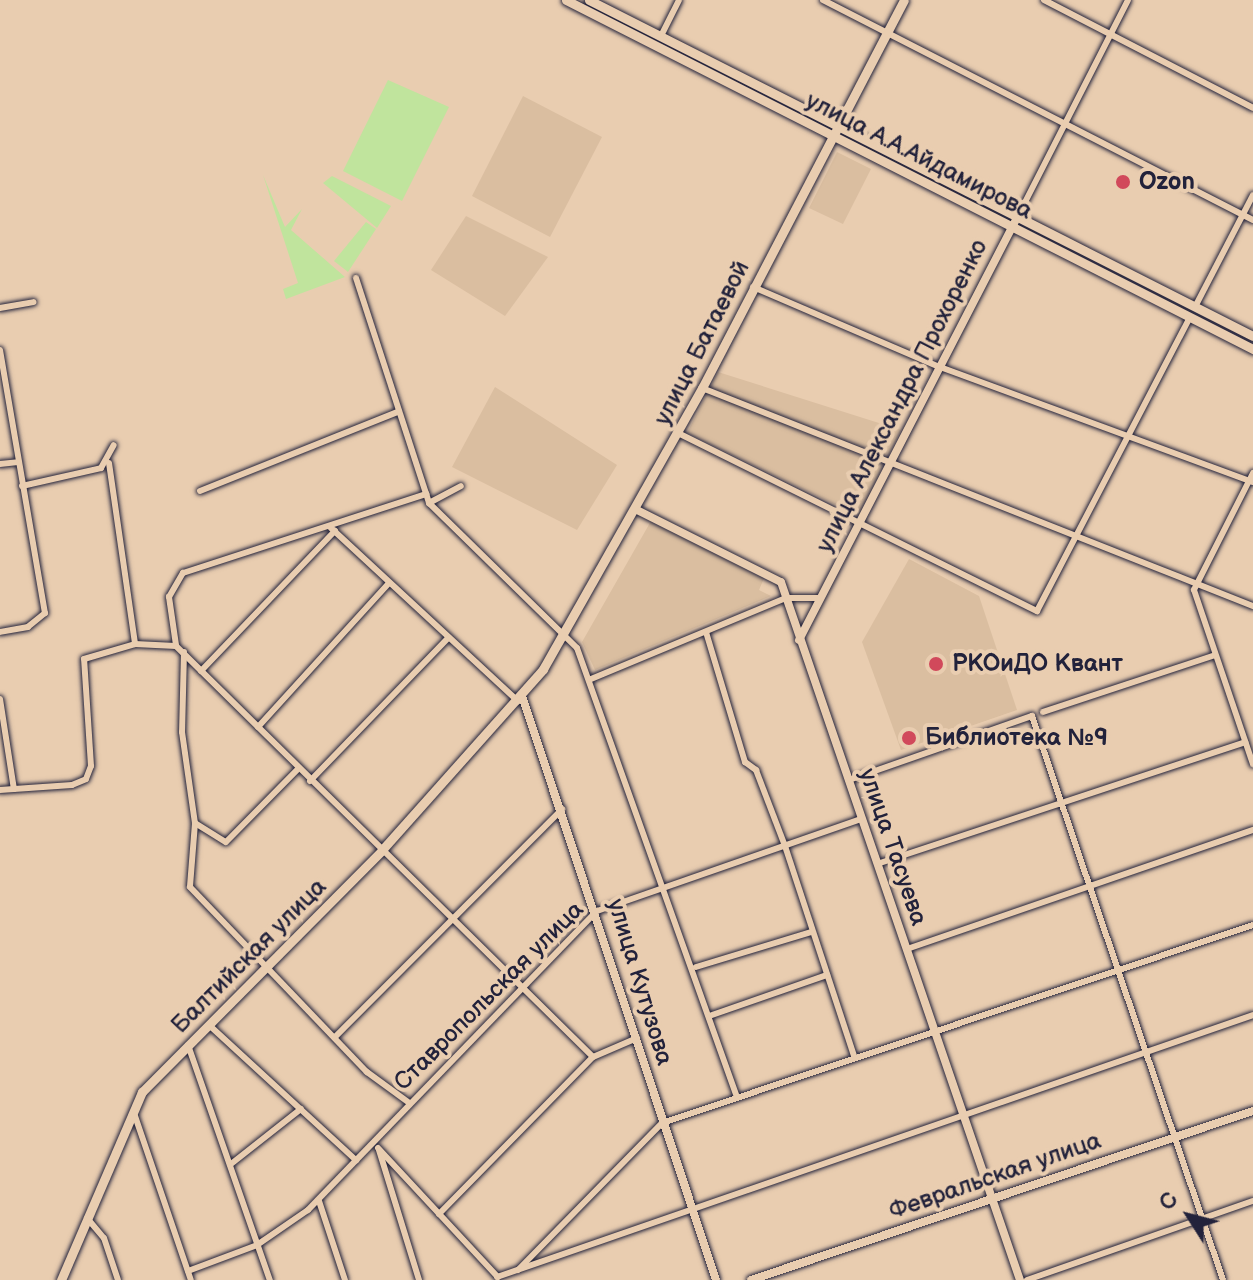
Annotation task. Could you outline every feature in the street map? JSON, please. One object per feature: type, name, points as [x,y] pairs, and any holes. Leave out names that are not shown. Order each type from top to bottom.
[{"type":"main road","name":"улица А.А.Айдамирова","points":[[566,0],[1253,349]]},
{"type":"main road","name":"улица А.А.Айдамирова","points":[[590,0],[1253,336]]},
{"type":"main road","name":"улица Батаевой","points":[[520,699],[563,635],[678,433],[904,0]]},
{"type":"main road","name":"Балтийская улица","points":[[61,1280],[132,1109],[188,1045],[382,850],[520,699]]},
{"type":"street","points":[[661,36],[679,0]]},
{"type":"street","points":[[823,0],[1253,220]]},
{"type":"street","points":[[1044,0],[1253,108]]},
{"type":"street","name":"улица Александра Прохоренко","points":[[799,640],[1128,0]]},
{"type":"street","points":[[1195,307],[1253,195]]},
{"type":"street","points":[[356,278],[429,503],[563,635],[591,679],[696,967],[737,1097]]},
{"type":"street","points":[[753,287],[940,367],[1251,482]]},
{"type":"street","points":[[0,308],[33,302]]},
{"type":"street","points":[[678,433],[1037,611],[1190,317]]},
{"type":"street","points":[[0,350],[3,385],[45,613],[28,627],[0,632]]},
{"type":"street","points":[[702,388],[1074,540],[1253,606]]},
{"type":"street","points":[[200,491],[398,412]]},
{"type":"street","points":[[114,445],[109,463],[131,644]]},
{"type":"street","points":[[0,464],[18,462]]},
{"type":"street","points":[[22,486],[109,463]]},
{"type":"street","points":[[1253,473],[1196,585],[1215,655],[1253,764]]},
{"type":"street","points":[[429,503],[461,486]]},
{"type":"street","points":[[176,646],[169,597],[183,573],[333,530],[426,494]]},
{"type":"street","name":"улица Тасуева","points":[[635,509],[774,575],[786,598],[1020,1280]]},
{"type":"street","points":[[333,530],[448,638],[520,699]]},
{"type":"street","points":[[201,671],[333,530]]},
{"type":"street","points":[[258,727],[389,583]]},
{"type":"street","points":[[591,679],[786,598],[821,598]]},
{"type":"street","points":[[706,632],[745,762],[756,770],[785,846],[854,1056]]},
{"type":"street","points":[[310,781],[448,638]]},
{"type":"street","points":[[0,790],[86,779],[84,659],[131,644],[176,646],[450,921],[593,1057]]},
{"type":"street","points":[[184,652],[182,732],[195,823],[190,887],[335,1037],[408,1102]]},
{"type":"street","points":[[1043,712],[1215,655]]},
{"type":"street","points":[[0,699],[14,789]]},
{"type":"street","name":"улица Кутузова","points":[[520,699],[597,911],[662,1123],[716,1280]]},
{"type":"street","points":[[849,780],[1032,716],[1223,1280]]},
{"type":"street","points":[[877,864],[1245,742]]},
{"type":"street","points":[[195,823],[226,842],[298,769]]},
{"type":"street","points":[[335,1037],[562,809]]},
{"type":"street","name":"Ставропольская улица","points":[[188,1271],[257,1245],[319,1201],[408,1102],[597,911],[861,819]]},
{"type":"street","points":[[907,949],[1253,830]]},
{"type":"street","points":[[518,1270],[662,1123],[854,1056],[1253,925]]},
{"type":"street","points":[[696,967],[811,932]]},
{"type":"street","points":[[712,1015],[827,975]]},
{"type":"street","points":[[378,1148],[498,1278],[691,1205],[964,1117],[1253,1015]]},
{"type":"street","points":[[209,1025],[356,1160]]},
{"type":"street","points":[[439,1214],[593,1057],[637,1038]]},
{"type":"street","points":[[188,1045],[270,1280]]},
{"type":"street","points":[[132,1109],[191,1280]]},
{"type":"street","points":[[231,1164],[301,1109]]},
{"type":"street","name":"Февральская улица","points":[[751,1280],[1253,1111]]},
{"type":"street","points":[[374,1140],[419,1280]]},
{"type":"street","points":[[319,1201],[345,1280]]},
{"type":"street","points":[[1027,1280],[1253,1201]]},
{"type":"street","points":[[87,1218],[104,1238],[118,1280]]},
{"type":"shaded area","points":[[523,96],[602,137],[550,237],[472,196]]},
{"type":"shaded area","points":[[837,152],[871,169],[843,224],[809,208]]},
{"type":"shaded area","points":[[466,216],[548,257],[505,316],[431,270]]},
{"type":"shaded area","points":[[718,372],[901,430],[859,516],[687,433]]},
{"type":"shaded area","points":[[495,387],[617,465],[577,530],[452,467]]},
{"type":"shaded area","points":[[651,521],[765,576],[759,590],[771,596],[595,670],[582,642]]},
{"type":"shaded area","name":"РКОиДО Квант","points":[[909,559],[979,596],[1017,710],[901,750],[862,642]]},
{"type":"green space","points":[[388,80],[449,107],[402,201],[343,171]]},
{"type":"green space","points":[[263,175],[285,227],[302,209],[291,230],[345,277],[286,299],[283,289],[298,283]]},
{"type":"green space","points":[[332,176],[391,206],[377,228],[323,183]]},
{"type":"green space","points":[[366,222],[376,229],[348,272],[334,261]]},
{"type":"place","name":"Ozon","points":[[1123,182]]},
{"type":"place","name":"РКОиДО Квант","points":[[936,664]]},
{"type":"place","name":"Библиотека №9","points":[[909,738]]}]
